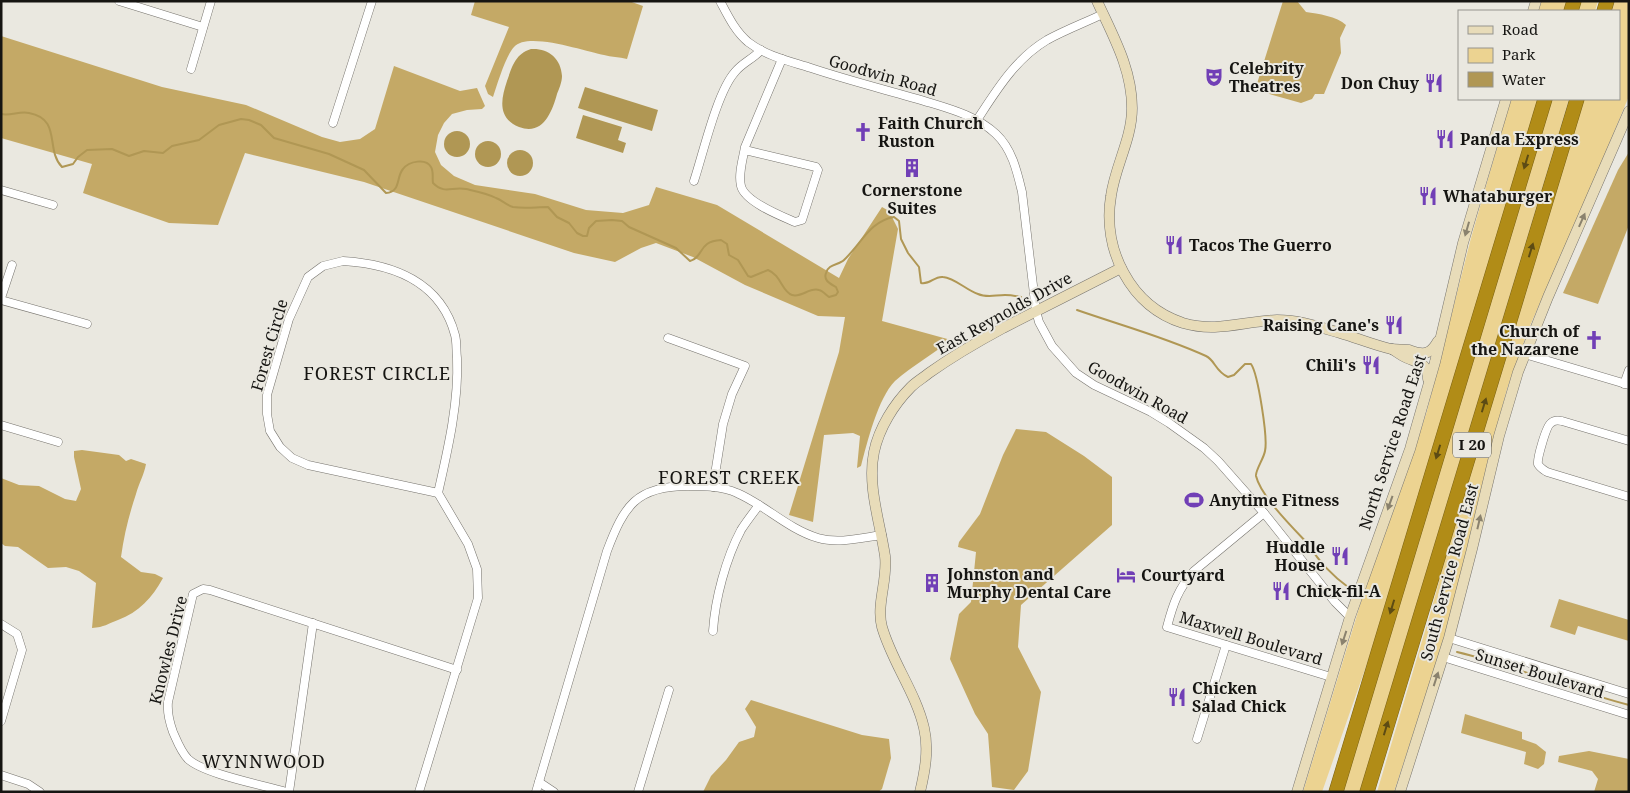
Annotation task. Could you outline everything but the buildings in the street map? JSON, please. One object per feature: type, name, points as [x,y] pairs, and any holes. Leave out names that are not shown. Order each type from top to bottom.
[{"type":"highway","name":"I 20","points":[[1336,792],[1545,100]]},
{"type":"highway","name":"I 20","points":[[1368,792],[1577,100]]},
{"type":"highway","points":[[1329,792],[1357,723]]},
{"type":"main road","points":[[1097,1],[1123,58],[1131,87],[1132,110],[1129,134],[1111,194],[1110,237],[1121,268],[1140,294],[1160,311],[1182,322],[1206,328],[1266,321],[1292,321],[1321,327],[1391,349],[1426,353],[1432,350],[1441,334]]},
{"type":"main road","name":"North Service Road East","points":[[1297,792],[1350,617],[1410,449],[1428,387],[1463,243],[1506,100]]},
{"type":"main road","name":"South Service Road East","points":[[1400,792],[1449,638],[1499,436],[1525,354],[1548,297],[1627,123],[1629,111]]},
{"type":"main road","name":"East Reynolds Drive","points":[[920,792],[926,754],[925,729],[911,692],[890,650],[881,625],[881,600],[885,561],[871,470],[874,450],[882,429],[895,406],[912,386],[955,354],[1121,268]]},
{"type":"main road","points":[[1391,349],[1425,366],[1428,371],[1428,387]]},
{"type":"street","points":[[119,1],[203,27]]},
{"type":"street","points":[[190,69],[211,1]]},
{"type":"street","points":[[333,123],[372,1]]},
{"type":"street","name":"Goodwin Road","points":[[720,1],[731,22],[741,35],[761,50],[782,59],[952,110],[977,120],[996,134],[1006,147],[1018,176],[1022,192],[1036,312],[1052,346],[1076,373],[1094,385],[1151,412],[1194,440],[1223,466],[1264,513],[1335,602],[1350,617]]},
{"type":"street","points":[[977,120],[1014,68],[1030,52],[1047,40],[1103,14]]},
{"type":"street","points":[[694,181],[725,90],[734,73],[761,50]]},
{"type":"street","points":[[745,150],[816,166],[818,170],[802,220],[796,222],[786,218],[746,195],[741,188],[740,179],[745,150],[782,59]]},
{"type":"street","points":[[1,190],[53,205]]},
{"type":"street","name":"Forest Circle","points":[[343,261],[368,262],[392,270],[420,283],[433,295],[448,315],[455,336],[456,389],[438,493],[308,465],[292,458],[280,447],[270,431],[266,414],[267,395],[288,319],[308,277],[323,266],[343,261]]},
{"type":"street","points":[[12,265],[1,299],[87,324]]},
{"type":"street","points":[[668,338],[744,366],[725,417],[713,487]]},
{"type":"street","points":[[1525,354],[1627,384],[1629,370]]},
{"type":"street","points":[[1629,442],[1556,420],[1548,426],[1538,461],[1540,467],[1547,472],[1629,497]]},
{"type":"street","points":[[1,425],[58,442]]},
{"type":"street","points":[[536,792],[607,551],[616,528],[626,510],[636,500],[652,490],[675,486],[713,487],[738,493],[793,527],[819,538],[837,540],[882,535]]},
{"type":"street","points":[[419,792],[478,598],[477,569],[468,544],[438,493]]},
{"type":"street","points":[[713,631],[718,602],[731,554],[741,530],[759,505]]},
{"type":"street","name":"Maxwell Boulevard","points":[[1264,513],[1194,571],[1177,594],[1167,627],[1331,677]]},
{"type":"street","name":"Knowles Drive","points":[[287,792],[214,772],[200,766],[188,759],[178,744],[167,714],[168,702],[193,594],[203,589],[210,590],[457,670]]},
{"type":"street","points":[[287,792],[313,623]]},
{"type":"street","points":[[1,624],[17,634],[22,650],[1,721]]},
{"type":"street","name":"Sunset Boulevard","points":[[1449,638],[1629,694]]},
{"type":"street","points":[[1197,740],[1226,645]]},
{"type":"street","name":"Sunset Boulevard","points":[[1443,658],[1629,715]]},
{"type":"street","points":[[638,792],[670,690]]},
{"type":"street","points":[[1,775],[28,784],[40,792]]},
{"type":"street","points":[[539,782],[554,792]]},
{"type":"green space","points":[[1541,1],[1567,1],[1564,10],[1538,10]]},
{"type":"green space","points":[[1580,1],[1598,1],[1595,10],[1577,10]]},
{"type":"green space","points":[[1615,1],[1629,1],[1629,96],[1529,328],[1507,389],[1451,614],[1394,792],[1377,792],[1431,611],[1458,510],[1581,100],[1620,100],[1620,10],[1612,10]]},
{"type":"green space","points":[[1511,100],[1538,100],[1370,655],[1322,792],[1303,792],[1364,592],[1427,411],[1471,238]]},
{"type":"green space","points":[[1551,100],[1569,100],[1360,792],[1342,792]]},
{"type":"shaded area","points":[[475,1],[629,1],[643,6],[627,59],[558,44],[531,41],[521,43],[514,47],[508,56],[493,97],[488,94],[485,86],[509,27],[471,15]]},
{"type":"shaded area","points":[[1283,1],[1297,1],[1306,12],[1333,17],[1346,25],[1340,38],[1341,53],[1324,94],[1315,94],[1312,99],[1301,103],[1255,90]]},
{"type":"shaded area","points":[[1,36],[162,87],[246,105],[322,137],[340,142],[360,139],[375,129],[394,66],[460,91],[477,88],[485,106],[482,109],[452,114],[444,123],[438,135],[435,152],[441,165],[454,176],[475,185],[535,194],[586,210],[623,213],[649,205],[656,187],[717,205],[839,278],[848,259],[882,207],[889,211],[898,229],[882,321],[951,340],[895,381],[889,389],[878,409],[861,466],[857,468],[860,436],[853,433],[824,435],[813,522],[789,515],[839,352],[845,317],[818,316],[745,285],[693,257],[656,243],[641,248],[615,262],[574,253],[364,182],[245,153],[218,225],[169,223],[83,193],[92,164],[1,138]]},
{"type":"shaded area","points":[[1629,152],[1629,225],[1598,304],[1563,293],[1618,170]]},
{"type":"shaded area","points":[[1016,429],[1046,432],[1084,456],[1112,477],[1112,525],[1021,605],[1018,647],[1041,692],[1028,771],[1014,790],[992,787],[988,734],[975,714],[950,659],[959,614],[971,602],[976,552],[958,547],[959,542],[980,514],[1003,455]]},
{"type":"shaded area","points":[[82,450],[119,455],[126,461],[131,459],[146,464],[129,517],[121,557],[141,572],[155,574],[163,578],[149,598],[132,613],[106,625],[92,628],[96,583],[79,571],[66,567],[48,568],[18,547],[5,546],[1,543],[1,478],[19,485],[39,486],[65,499],[76,501],[81,489],[74,451]]},
{"type":"shaded area","points":[[1559,599],[1629,620],[1629,641],[1578,626],[1575,635],[1550,627]]},
{"type":"shaded area","points":[[751,700],[862,735],[889,739],[891,758],[882,789],[878,792],[703,792],[711,776],[739,742],[754,737],[756,727],[745,709]]},
{"type":"shaded area","points":[[1465,714],[1522,732],[1522,739],[1536,744],[1546,752],[1544,764],[1538,769],[1524,764],[1526,752],[1461,733]]},
{"type":"shaded area","points":[[1589,751],[1629,759],[1629,792],[1594,792],[1598,779],[1592,771],[1558,762],[1559,756]]},
{"type":"water","points":[[531,49],[543,50],[552,55],[559,64],[562,76],[549,115],[540,125],[527,129],[519,127],[507,119],[502,101],[507,81],[515,62],[521,54]]},
{"type":"water","points":[[585,87],[658,110],[652,131],[578,108]]},
{"type":"water","points":[[583,115],[622,127],[618,140],[626,143],[623,153],[576,138]]},
{"type":"water","points":[[457,131],[466,135],[470,144],[466,153],[457,157],[448,153],[444,144],[448,135]]},
{"type":"water","points":[[488,141],[497,145],[501,154],[497,163],[488,167],[479,163],[475,154],[479,145]]},
{"type":"water","points":[[520,150],[529,154],[533,163],[529,172],[520,176],[511,172],[507,163],[511,154]]},
{"type":"waterway","points":[[1,114],[29,113],[39,116],[46,122],[52,136],[54,152],[62,167],[73,164],[87,150],[112,149],[129,156],[144,151],[163,153],[172,146],[199,140],[219,125],[241,119],[249,120],[261,125],[274,138],[329,154],[364,170],[386,193],[394,190],[401,172],[406,166],[413,162],[425,162],[431,167],[433,183],[441,189],[461,188],[481,192],[513,207],[548,207],[557,217],[569,223],[577,233],[583,236],[587,236],[589,228],[596,221],[622,221],[629,227],[676,248],[690,261],[698,256],[708,243],[721,240],[727,244],[729,255],[738,260],[748,276],[751,277],[768,270],[776,276],[786,291],[796,296],[815,289],[822,291],[829,297],[836,295],[838,292],[836,287],[828,282],[825,276],[827,270],[844,260],[878,223],[894,217],[899,221],[901,239],[908,253],[919,267],[921,283],[927,283],[943,277],[981,295],[1021,297]]},
{"type":"waterway","points":[[1077,310],[1159,337],[1206,356],[1220,372],[1228,377],[1234,375],[1245,364],[1251,364],[1259,392],[1266,444],[1256,474],[1259,484],[1271,503],[1310,546],[1322,563],[1348,587]]},
{"type":"waterway","points":[[1457,652],[1629,705]]},
{"type":"place","name":"Celebrity Theatres","points":[[1214,77]]},
{"type":"place","name":"Don Chuy","points":[[1434,83]]},
{"type":"place","name":"Faith Church Ruston","points":[[863,132]]},
{"type":"place","name":"Panda Express","points":[[1445,139]]},
{"type":"place","name":"Cornerstone Suites","points":[[912,168]]},
{"type":"place","name":"Whataburger","points":[[1428,196]]},
{"type":"place","name":"Tacos The Guerro","points":[[1174,245]]},
{"type":"place","name":"Raising Cane's","points":[[1394,325]]},
{"type":"place","name":"Church of the Nazarene","points":[[1594,340]]},
{"type":"place","name":"Chili's","points":[[1371,365]]},
{"type":"place","name":"Anytime Fitness","points":[[1194,500]]},
{"type":"place","name":"Huddle House","points":[[1340,556]]},
{"type":"place","name":"Courtyard","points":[[1126,575]]},
{"type":"place","name":"Johnston and Murphy Dental Care","points":[[932,583]]},
{"type":"place","name":"Chick-fil-A","points":[[1281,591]]},
{"type":"place","name":"Chicken Salad Chick","points":[[1177,697]]},
{"type":"district","name":"FOREST CIRCLE","points":[[377,374]]},
{"type":"district","name":"FOREST CREEK","points":[[729,478]]},
{"type":"district","name":"WYNNWOOD","points":[[264,762]]}]
